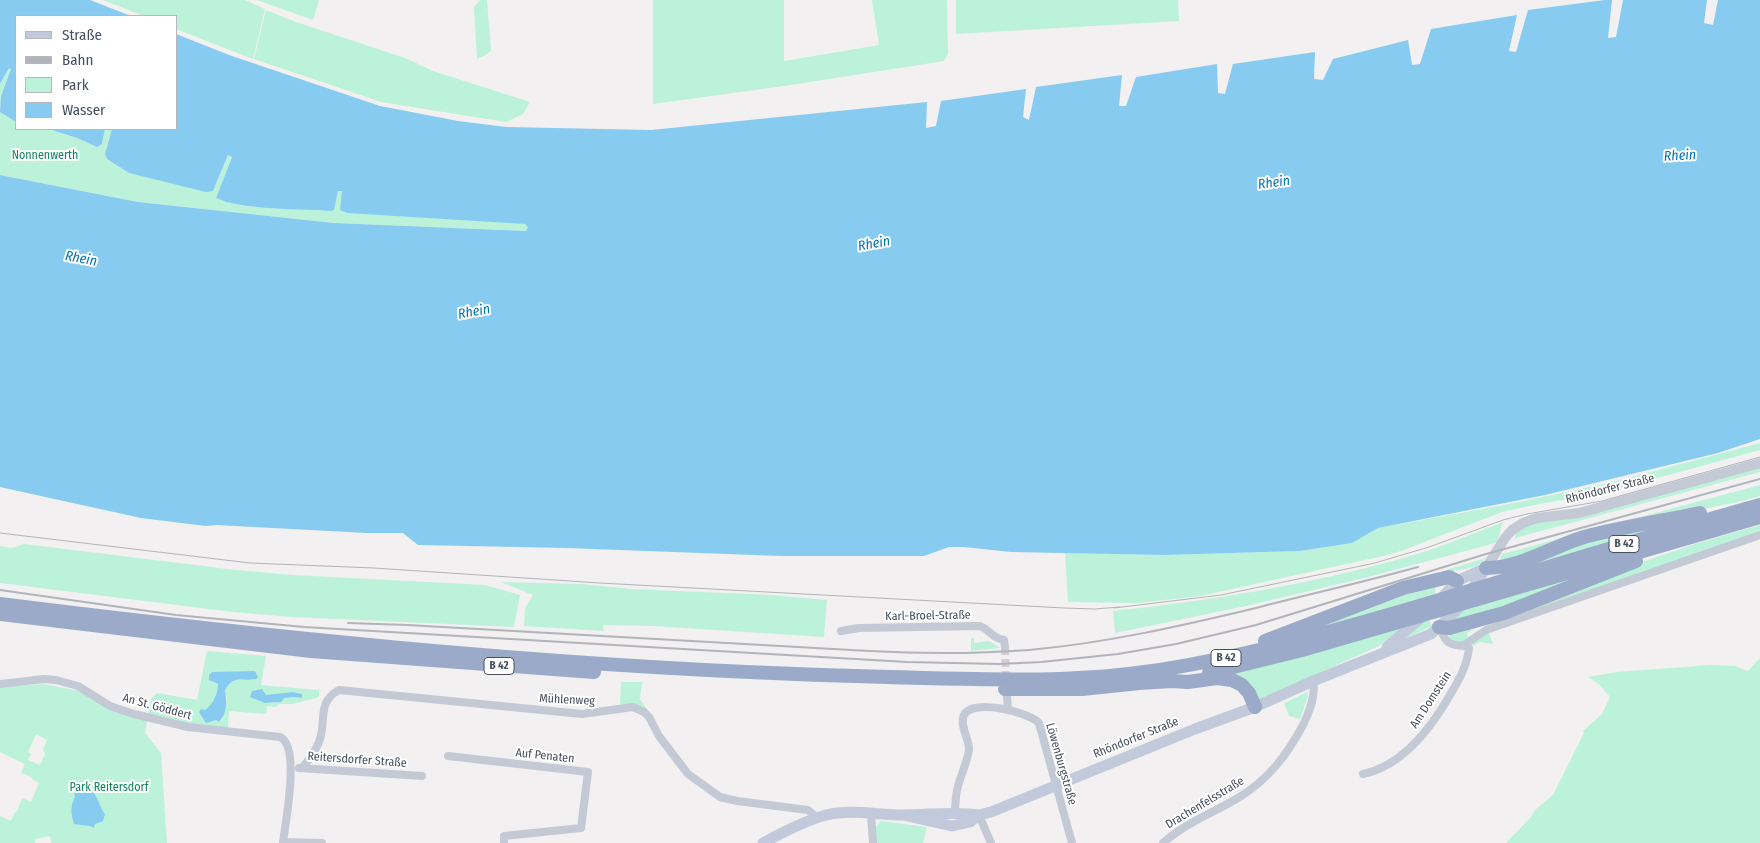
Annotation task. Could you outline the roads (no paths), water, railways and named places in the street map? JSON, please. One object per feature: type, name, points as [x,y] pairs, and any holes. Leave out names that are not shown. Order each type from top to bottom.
[{"type":"highway","name":"B 42","points":[[1486,568],[1498,568],[1520,562],[1583,538],[1734,506],[1760,504]]},
{"type":"highway","name":"B 42","points":[[0,614],[311,651],[481,665],[727,680],[1002,688],[1024,684],[1141,673],[1208,662],[1292,643],[1429,606],[1490,585],[1760,504]]},
{"type":"highway","name":"B 42","points":[[1024,684],[1082,689],[1172,681],[1242,666],[1760,517]]},
{"type":"highway","points":[[1439,627],[1449,628],[1504,612],[1727,526]]},
{"type":"highway","points":[[1494,556],[1505,566]]},
{"type":"highway","name":"B 42","points":[[1208,662],[1403,588],[1450,577],[1457,581]]},
{"type":"highway","name":"B 42","points":[[0,604],[282,637],[501,656],[1002,688]]},
{"type":"highway","name":"B 42","points":[[1172,681],[1188,682],[1217,678],[1232,680],[1242,685],[1255,707]]},
{"type":"main road","name":"Rhöndorfer Straße","points":[[1376,655],[1397,640],[1429,606],[1457,581],[1486,568]]},
{"type":"main road","name":"Rhöndorfer Straße","points":[[962,824],[970,822],[979,815],[991,812],[1195,729],[1255,707],[1313,681],[1431,634],[1460,607],[1486,568]]},
{"type":"main road","points":[[1457,581],[1464,596],[1460,607]]},
{"type":"main road","points":[[1429,606],[1439,627]]},
{"type":"main road","points":[[763,843],[814,819],[840,813],[903,815],[957,812],[979,815]]},
{"type":"main road","points":[[903,815],[952,826],[962,824],[965,821],[965,818],[957,812]]},
{"type":"street","name":"Rhöndorfer Straße","points":[[1486,568],[1505,538],[1523,522],[1588,510],[1760,463]]},
{"type":"street","points":[[1439,627],[1448,642],[1456,646],[1464,645],[1486,630],[1760,535]]},
{"type":"street","name":"Karl-Broel-Straße","points":[[841,631],[859,628],[980,626],[988,629],[993,637],[1004,640],[1005,647]]},
{"type":"street","name":"Am Domstein","points":[[1364,774],[1401,756],[1425,734],[1445,704],[1466,665],[1469,648],[1464,645]]},
{"type":"street","name":"An St. Göddert","points":[[0,684],[44,679],[56,680],[78,686],[110,706],[134,714],[196,728],[285,739],[288,744],[292,768],[283,843]]},
{"type":"street","name":"Drachenfelsstraße","points":[[1163,843],[1186,826],[1250,790],[1270,774],[1285,756],[1306,719],[1314,692],[1313,681]]},
{"type":"street","points":[[957,812],[958,788],[969,750],[963,717],[969,710],[975,707],[1008,710],[1002,688]]},
{"type":"street","name":"Mühlenweg","points":[[302,768],[310,759],[320,741],[324,706],[332,694],[339,690],[582,714],[633,707],[644,712],[649,717],[659,736],[688,774],[720,797],[808,810],[813,814],[814,819]]},
{"type":"street","name":"Löwenburgstraße","points":[[1008,710],[1032,718],[1039,723],[1072,843]]},
{"type":"street","name":"Auf Penaten","points":[[448,756],[588,772],[581,828],[504,836],[504,843]]},
{"type":"street","name":"Reitersdorfer Straße","points":[[292,768],[422,776]]},
{"type":"street","points":[[871,814],[873,843]]},
{"type":"street","points":[[979,815],[991,843]]},
{"type":"street","points":[[283,843],[322,843]]},
{"type":"water","points":[[0,0],[90,0],[128,15],[15,15],[15,121],[0,112],[1,96],[11,69],[9,68],[0,84]]},
{"type":"water","name":"Rhein","points":[[1612,0],[1608,38],[1616,37],[1623,0],[1707,0],[1704,23],[1713,25],[1718,0],[1760,0],[1760,439],[1718,453],[1545,495],[1378,528],[1352,543],[1300,551],[1164,555],[1011,552],[949,547],[924,556],[781,556],[567,548],[418,545],[403,533],[206,526],[141,518],[0,487],[0,175],[138,202],[334,223],[526,231],[528,227],[525,224],[347,213],[340,210],[342,191],[338,191],[334,210],[331,211],[255,207],[227,202],[216,198],[232,157],[228,155],[213,191],[206,192],[129,173],[107,159],[105,154],[112,130],[178,130],[178,35],[229,55],[380,106],[458,121],[506,127],[651,130],[927,102],[926,128],[936,126],[941,101],[1026,89],[1023,117],[1029,120],[1036,87],[1122,75],[1119,106],[1126,106],[1136,77],[1217,64],[1218,93],[1225,94],[1233,64],[1315,52],[1314,79],[1323,80],[1333,59],[1408,40],[1412,65],[1420,64],[1431,29],[1517,15],[1509,51],[1516,52],[1528,10]]},
{"type":"water","points":[[52,130],[105,130],[102,144],[97,147]]},
{"type":"water","points":[[255,671],[258,677],[256,679],[236,680],[229,685],[225,690],[226,707],[222,719],[219,722],[216,720],[206,723],[199,712],[201,709],[205,710],[208,708],[213,702],[218,687],[218,684],[209,680],[209,675],[212,672]]},
{"type":"water","points":[[262,689],[266,695],[293,692],[302,694],[302,698],[284,698],[281,702],[265,703],[250,697],[252,691]]},
{"type":"water","points":[[83,787],[95,794],[105,814],[103,821],[95,824],[94,828],[74,824],[72,804],[74,795],[78,789]]},
{"type":"tunnel","points":[[1005,647],[1006,682]]},
{"type":"tram line","points":[[1114,608],[1221,595],[1375,563],[1429,547],[1503,520],[1602,501],[1760,457]]},
{"type":"tram line","points":[[0,533],[250,563],[374,568],[600,583],[1064,608],[1095,609],[1120,607]]},
{"type":"railway","points":[[0,590],[176,615],[304,627],[907,662],[999,664],[1041,662],[1118,654],[1176,644],[1256,625],[1486,554],[1760,479]]},
{"type":"railway","points":[[348,623],[889,652],[949,653],[1029,650],[1086,643],[1172,627],[1418,567]]},
{"type":"park label","name":"Nonnenwerth","points":[[45,156]]},
{"type":"park label","name":"Park Reitersdorf","points":[[109,788]]}]
